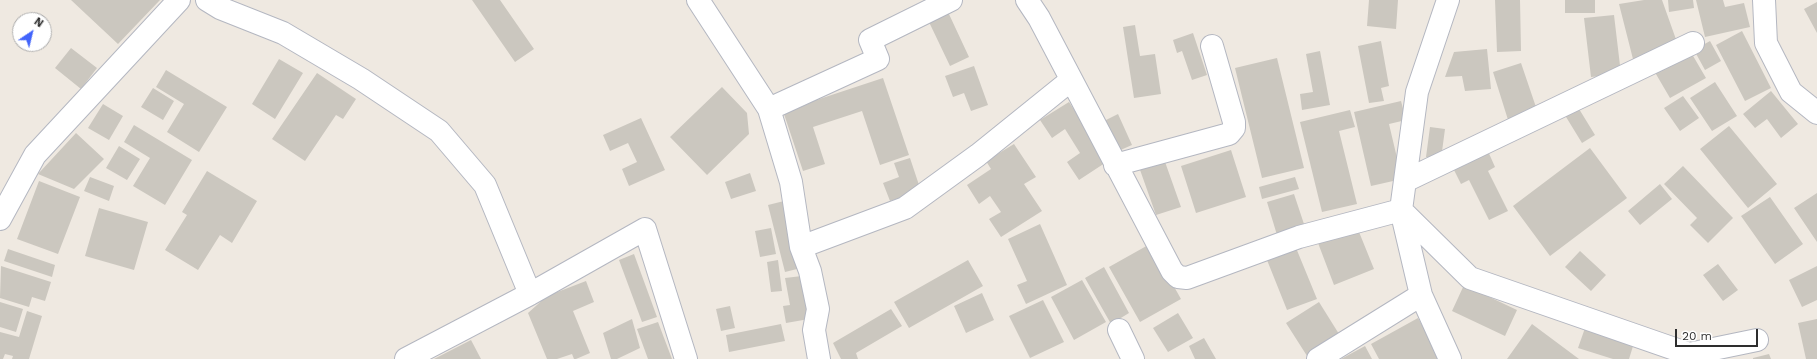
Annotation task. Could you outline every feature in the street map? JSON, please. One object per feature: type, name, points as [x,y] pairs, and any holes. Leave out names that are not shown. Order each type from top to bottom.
[{"type":"street","points":[[0,219],[35,155],[179,0]]},
{"type":"street","points":[[207,0],[220,8],[283,33],[361,79],[439,131],[485,185],[530,294]]},
{"type":"street","points":[[698,0],[769,109],[791,182],[801,247],[810,271],[818,309],[814,330],[819,359]]},
{"type":"street","points":[[769,109],[878,59],[870,40],[951,0]]},
{"type":"street","points":[[1027,0],[1039,18],[1115,165],[1172,270],[1178,277],[1186,278],[1299,237],[1401,210]]},
{"type":"street","points":[[1448,0],[1417,92],[1401,210],[1421,295],[1450,359]]},
{"type":"street","points":[[1764,0],[1766,43],[1790,92],[1817,113]]},
{"type":"street","points":[[1405,181],[1693,43]]},
{"type":"street","points":[[1115,165],[1229,134],[1234,128],[1234,122],[1212,46]]},
{"type":"street","points":[[801,247],[905,208],[978,155],[1071,80]]},
{"type":"street","points":[[1401,210],[1470,278],[1689,354],[1757,340]]},
{"type":"street","points":[[406,359],[530,294],[645,229],[686,359]]},
{"type":"street","points":[[1318,359],[1421,295]]},
{"type":"street","points":[[1119,330],[1133,359]]},
{"type":"building","points":[[71,0],[160,0],[118,44]]},
{"type":"building","points":[[472,0],[500,0],[534,49],[515,62]]},
{"type":"building","points":[[1369,0],[1398,0],[1396,29],[1367,26]]},
{"type":"building","points":[[1495,0],[1520,0],[1521,51],[1497,52]]},
{"type":"building","points":[[1565,0],[1595,0],[1595,13],[1565,13]]},
{"type":"building","points":[[1644,0],[1662,0],[1678,45],[1635,67],[1619,4]]},
{"type":"building","points":[[1668,0],[1693,0],[1694,8],[1669,12]]},
{"type":"building","points":[[1696,0],[1723,0],[1725,7],[1744,3],[1750,27],[1705,37]]},
{"type":"building","points":[[1817,2],[1817,33],[1804,9]]},
{"type":"building","points":[[948,12],[969,57],[950,66],[929,22]]},
{"type":"building","points":[[1614,15],[1621,74],[1591,77],[1584,18]]},
{"type":"building","points":[[1135,25],[1140,56],[1155,54],[1161,94],[1134,98],[1123,27]]},
{"type":"building","points":[[1742,31],[1771,88],[1745,101],[1716,45]]},
{"type":"building","points":[[1193,33],[1207,75],[1192,80],[1182,51],[1177,53],[1173,40]]},
{"type":"building","points":[[1381,41],[1389,86],[1381,88],[1384,101],[1369,103],[1358,46]]},
{"type":"building","points":[[1710,41],[1721,61],[1705,70],[1694,50]]},
{"type":"building","points":[[71,48],[97,68],[81,89],[55,68]]},
{"type":"building","points":[[1487,49],[1491,89],[1465,91],[1462,76],[1445,77],[1454,52]]},
{"type":"building","points":[[1689,49],[1706,78],[1670,98],[1653,69]]},
{"type":"building","points":[[1320,51],[1330,105],[1302,110],[1300,94],[1313,92],[1306,54]]},
{"type":"building","points":[[1277,58],[1304,168],[1262,178],[1235,68]]},
{"type":"building","points":[[279,59],[303,73],[275,119],[252,104]]},
{"type":"building","points":[[1521,63],[1538,113],[1509,123],[1493,72]]},
{"type":"building","points":[[974,66],[988,105],[971,111],[964,93],[953,97],[945,76]]},
{"type":"building","points":[[166,70],[227,107],[199,152],[167,132],[184,104],[156,87]]},
{"type":"building","points":[[317,73],[356,99],[343,119],[336,115],[305,161],[272,139]]},
{"type":"building","points":[[883,78],[909,155],[880,165],[862,111],[813,127],[825,164],[803,171],[783,111]]},
{"type":"building","points":[[1715,82],[1737,116],[1712,131],[1690,98]]},
{"type":"building","points":[[722,87],[747,113],[749,134],[707,175],[670,137]]},
{"type":"building","points":[[153,88],[174,101],[163,120],[141,107]]},
{"type":"building","points":[[1771,91],[1798,124],[1781,138],[1767,119],[1755,128],[1743,114]]},
{"type":"building","points":[[1683,96],[1699,118],[1680,131],[1664,108]]},
{"type":"building","points":[[1401,101],[1406,120],[1389,124],[1402,179],[1371,186],[1354,112]]},
{"type":"building","points":[[1069,102],[1108,161],[1079,180],[1067,162],[1080,153],[1065,129],[1052,138],[1040,120]]},
{"type":"building","points":[[103,104],[123,116],[109,140],[88,128]]},
{"type":"building","points":[[1576,104],[1595,135],[1582,143],[1563,112]]},
{"type":"building","points":[[1350,110],[1355,127],[1339,131],[1357,204],[1322,212],[1300,122]]},
{"type":"building","points":[[1118,114],[1132,145],[1116,152],[1102,122]]},
{"type":"building","points":[[641,118],[665,170],[629,186],[622,169],[637,162],[628,143],[610,151],[603,135]]},
{"type":"building","points":[[134,125],[192,160],[165,205],[133,186],[150,158],[124,142]]},
{"type":"building","points":[[1729,126],[1777,184],[1748,208],[1700,149]]},
{"type":"building","points":[[1430,127],[1445,129],[1441,159],[1426,157]]},
{"type":"building","points":[[76,133],[104,159],[74,189],[38,174]]},
{"type":"building","points":[[1014,144],[1036,177],[1024,184],[1042,211],[1001,237],[989,219],[1001,212],[990,196],[979,204],[967,185],[991,169],[986,161]]},
{"type":"building","points":[[119,146],[140,159],[127,180],[106,168]]},
{"type":"building","points":[[1590,148],[1627,198],[1550,256],[1513,206]]},
{"type":"building","points":[[1487,149],[1495,167],[1488,171],[1508,211],[1489,220],[1469,180],[1461,184],[1452,166]]},
{"type":"building","points":[[1231,150],[1246,197],[1196,213],[1181,166]]},
{"type":"building","points":[[910,158],[921,191],[890,201],[883,183],[899,177],[894,163]]},
{"type":"building","points":[[1164,159],[1181,207],[1156,215],[1139,167]]},
{"type":"building","points":[[1683,166],[1733,218],[1708,243],[1690,225],[1697,218],[1664,184]]},
{"type":"building","points":[[207,171],[257,201],[232,243],[220,235],[198,270],[165,250],[187,215],[182,212]]},
{"type":"building","points":[[750,173],[756,191],[731,199],[725,182]]},
{"type":"building","points":[[90,177],[114,186],[109,201],[84,191]]},
{"type":"building","points":[[1295,177],[1299,189],[1262,199],[1259,187]]},
{"type":"building","points":[[39,181],[80,197],[58,254],[17,239]]},
{"type":"building","points":[[1660,184],[1672,199],[1640,225],[1628,211]]},
{"type":"building","points":[[1817,193],[1817,242],[1794,208]]},
{"type":"building","points":[[1294,194],[1305,227],[1277,235],[1267,202]]},
{"type":"building","points":[[1770,197],[1803,244],[1775,264],[1741,216]]},
{"type":"building","points":[[784,201],[801,268],[785,272],[768,205]]},
{"type":"building","points":[[99,208],[148,222],[134,270],[85,256]]},
{"type":"building","points":[[1040,224],[1067,285],[1026,304],[1017,285],[1027,281],[1008,239]]},
{"type":"building","points":[[1357,227],[1374,269],[1334,285],[1318,243]]},
{"type":"building","points":[[771,228],[776,254],[760,257],[755,231]]},
{"type":"building","points":[[1294,243],[1317,299],[1287,310],[1265,255]]},
{"type":"building","points":[[1150,244],[1181,299],[1140,322],[1109,267]]},
{"type":"building","points":[[8,249],[55,265],[52,277],[4,261]]},
{"type":"building","points":[[1580,251],[1606,275],[1591,291],[1565,267]]},
{"type":"building","points":[[634,254],[657,317],[642,322],[619,260]]},
{"type":"building","points":[[778,260],[782,291],[771,292],[767,262]]},
{"type":"building","points":[[968,260],[983,286],[909,328],[894,302]]},
{"type":"building","points":[[1718,264],[1738,290],[1723,301],[1703,275]]},
{"type":"building","points":[[1,266],[51,282],[45,301],[32,297],[29,307],[0,298]]},
{"type":"building","points":[[1817,266],[1817,300],[1802,307],[1789,280]]},
{"type":"building","points":[[1104,267],[1129,313],[1111,324],[1085,278]]},
{"type":"building","points":[[802,276],[809,319],[786,323],[783,306],[790,305],[785,278]]},
{"type":"building","points":[[1082,280],[1106,322],[1074,340],[1051,297]]},
{"type":"building","points":[[586,281],[594,302],[573,311],[590,353],[576,359],[574,359],[572,354],[557,359],[547,359],[528,313],[547,296]]},
{"type":"building","points":[[1464,285],[1517,310],[1505,336],[1452,311]]},
{"type":"building","points":[[982,293],[994,320],[966,333],[954,306]]},
{"type":"building","points":[[1043,300],[1064,342],[1030,358],[1009,316]]},
{"type":"building","points":[[0,302],[23,309],[16,332],[0,327]]},
{"type":"building","points":[[1319,302],[1344,342],[1309,359],[1286,323]]},
{"type":"building","points":[[730,306],[735,328],[721,331],[716,309]]},
{"type":"building","points":[[891,309],[902,326],[856,353],[858,359],[841,359],[833,343]]},
{"type":"building","points":[[27,311],[42,316],[29,359],[12,359],[13,356],[5,354],[3,359],[0,359],[0,332],[19,337]]},
{"type":"building","points":[[1178,313],[1193,338],[1168,352],[1153,328]]},
{"type":"building","points":[[1418,318],[1441,359],[1379,359],[1371,344]]},
{"type":"building","points":[[632,319],[640,348],[617,359],[611,359],[603,333]]},
{"type":"building","points":[[1817,319],[1817,359],[1806,359],[1798,323]]},
{"type":"building","points":[[658,322],[672,359],[648,359],[637,329]]},
{"type":"building","points":[[781,324],[785,341],[729,352],[726,335]]},
{"type":"building","points":[[1532,324],[1579,359],[1507,359]]},
{"type":"building","points":[[1585,328],[1634,343],[1629,359],[1613,359],[1578,348]]},
{"type":"building","points":[[1204,338],[1216,359],[1195,359],[1189,346]]},
{"type":"building","points":[[471,340],[481,359],[434,359]]},
{"type":"building","points":[[1365,346],[1372,359],[1341,359]]},
{"type":"building","points":[[1769,354],[1771,359],[1753,359],[1753,358]]}]
